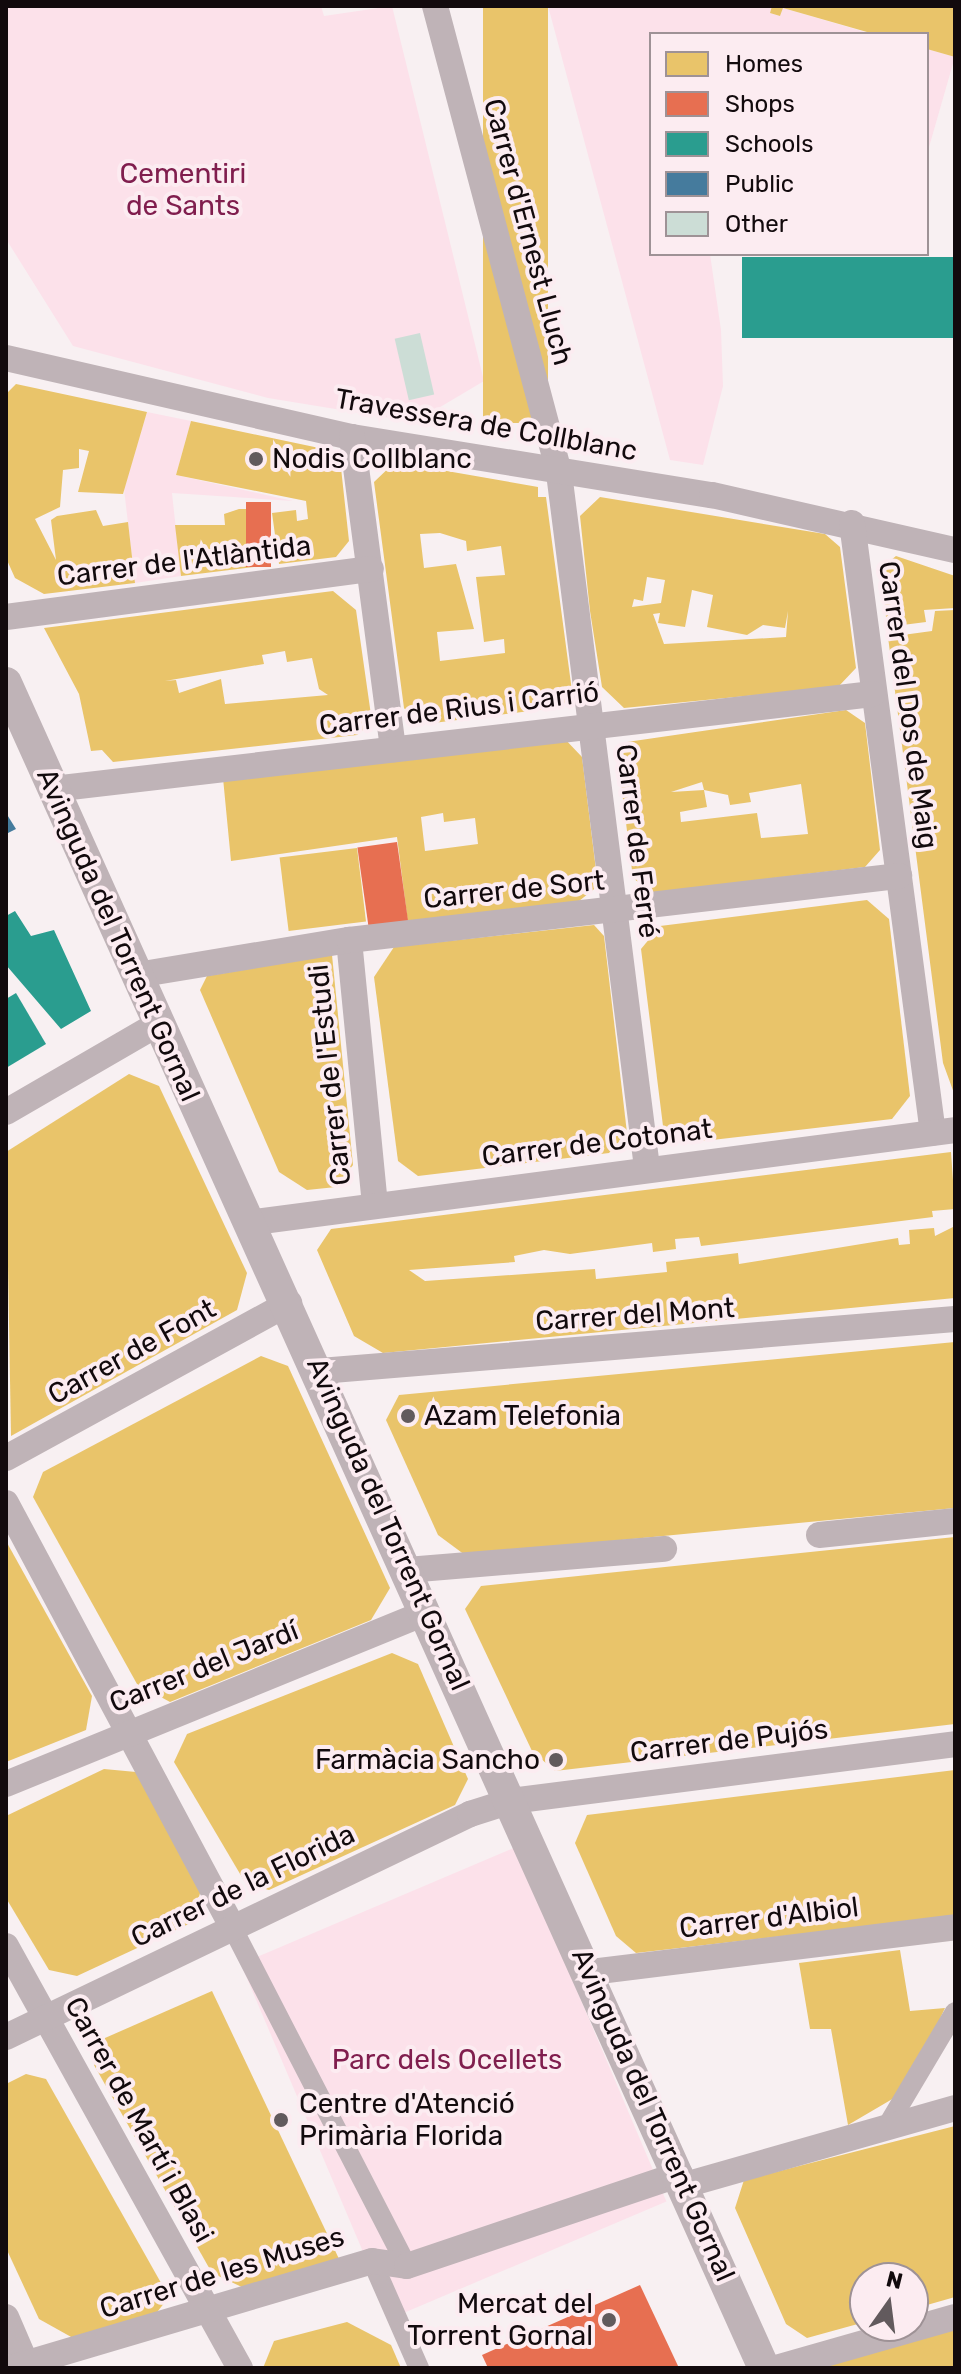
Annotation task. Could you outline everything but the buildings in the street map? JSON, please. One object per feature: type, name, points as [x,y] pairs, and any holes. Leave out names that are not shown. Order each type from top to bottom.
[{"type":"street","name":"Carrer d'Ernest Lluch","points":[[435,6],[559,473]]},
{"type":"street","name":"Travessera de Collblanc","points":[[6,358],[352,437],[852,523],[955,550]]},
{"type":"street","points":[[352,437],[393,749]]},
{"type":"street","name":"Carrer de Ferré","points":[[559,473],[647,1168]]},
{"type":"street","name":"Carrer del Dos de Maig","points":[[852,523],[899,876],[944,1132]]},
{"type":"street","name":"Carrer de l'Atlàntida","points":[[6,617],[371,569]]},
{"type":"street","name":"Avinguda del Torrent Gornal","points":[[6,683],[248,1223],[289,1303],[426,1613],[591,1972],[764,2368]]},
{"type":"street","name":"Carrer de Rius i Carrió","points":[[53,789],[873,694]]},
{"type":"street","name":"Carrer de Sort","points":[[137,975],[349,940],[899,876]]},
{"type":"street","name":"Carrer de l'Estudi","points":[[349,940],[375,1204]]},
{"type":"street","points":[[6,1112],[158,1024]]},
{"type":"street","name":"Carrer de Cotonat","points":[[248,1223],[647,1168],[944,1132]]},
{"type":"street","name":"Carrer de Font","points":[[6,1458],[289,1303]]},
{"type":"street","name":"Carrer del Mont","points":[[320,1371],[955,1319]]},
{"type":"street","points":[[6,1503],[130,1730],[407,2266]]},
{"type":"street","points":[[819,1535],[955,1521]]},
{"type":"street","points":[[407,1570],[664,1549]]},
{"type":"street","name":"Carrer del Jardí","points":[[6,1784],[130,1730],[426,1613]]},
{"type":"street","name":"Carrer de Pujós","points":[[511,1801],[955,1744]]},
{"type":"street","name":"Carrer de la Florida","points":[[6,2037],[231,1925],[511,1801]]},
{"type":"street","name":"Carrer d'Albiol","points":[[591,1972],[955,1927]]},
{"type":"street","name":"Carrer de Martí i Blasi","points":[[6,1946],[240,2368]]},
{"type":"street","points":[[889,2123],[955,2012]]},
{"type":"street","name":"Carrer de les Muses","points":[[21,2366],[210,2313],[372,2261],[407,2266],[682,2180],[955,2108]]},
{"type":"street","points":[[372,2261],[419,2368]]},
{"type":"street","points":[[6,2317],[21,2366]]},
{"type":"street","points":[[776,2368],[955,2317]]},
{"type":"green space","name":"Cementiri de Sants","points":[[6,6],[321,6],[324,16],[392,6],[484,381],[415,422],[268,398],[73,346],[6,239]]},
{"type":"green space","points":[[548,6],[772,6],[770,13],[780,16],[783,8],[865,32],[649,32],[649,256],[710,256],[721,330],[723,386],[703,465],[670,460]]},
{"type":"green space","points":[[929,50],[955,57],[929,147]]},
{"type":"green space","points":[[147,412],[191,421],[176,475],[293,501],[172,493],[181,576],[135,583],[124,489]]},
{"type":"green space","name":"Parc dels Ocellets","points":[[516,1847],[666,2201],[391,2318],[241,1964]]},
{"type":"place","name":"Nodis Collblanc","points":[[256,459]]},
{"type":"place","name":"Azam Telefonia","points":[[408,1416]]},
{"type":"place","name":"Farmàcia Sancho","points":[[556,1760]]},
{"type":"place","name":"Centre d'Atenció Primària Florida","points":[[281,2120]]},
{"type":"place","name":"Mercat del Torrent Gornal","points":[[609,2320]]}]
